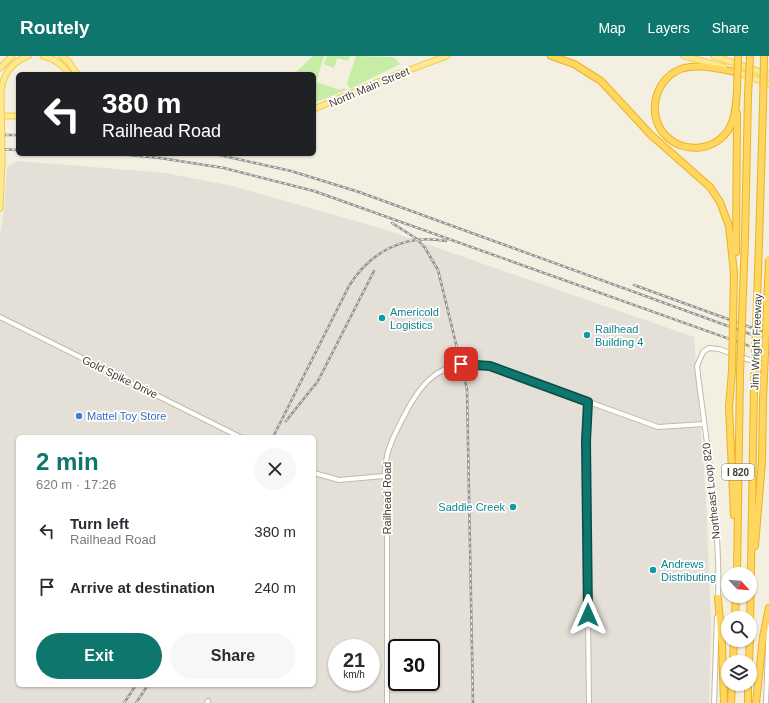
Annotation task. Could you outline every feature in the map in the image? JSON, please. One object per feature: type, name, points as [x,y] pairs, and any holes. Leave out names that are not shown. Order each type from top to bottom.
[{"type":"highway","points":[[551,56],[574,64],[601,81],[651,135],[710,187],[720,202],[729,226],[734,273]]},
{"type":"highway","points":[[737,567],[729,407],[732,370],[734,273],[737,228],[738,56]]},
{"type":"highway","name":"Jim Wright Freeway","points":[[737,567],[740,374],[750,56]]},
{"type":"highway","name":"Jim Wright Freeway","points":[[751,611],[754,388],[764,56]]},
{"type":"highway","points":[[736,72],[708,67],[690,67],[677,71],[668,77],[659,89],[655,99],[655,115],[662,130],[674,142],[689,148],[705,147],[721,139],[730,127],[735,113],[737,91]]},
{"type":"highway","points":[[752,561],[756,544],[760,506],[769,259]]},
{"type":"highway","points":[[718,598],[722,644],[724,703]]},
{"type":"highway","points":[[756,703],[763,637],[769,608]]},
{"type":"highway","points":[[732,691],[732,703]]},
{"type":"highway","points":[[748,691],[748,703]]},
{"type":"main road","points":[[0,68],[12,56]]},
{"type":"main road","points":[[0,208],[2,163],[2,82],[7,70],[15,63],[28,56]]},
{"type":"main road","points":[[43,56],[52,58],[63,66],[68,72]]},
{"type":"main road","points":[[62,56],[68,61],[76,72]]},
{"type":"main road","name":"North Main Street","points":[[316,109],[390,77],[447,56]]},
{"type":"main road","points":[[684,56],[769,84]]},
{"type":"main road","points":[[714,56],[767,74]]},
{"type":"main road","points":[[0,116],[16,116]]},
{"type":"street","name":"Gold Spike Drive","points":[[0,317],[236,435]]},
{"type":"street","name":"Northeast Loop 820","points":[[714,703],[718,575],[713,500],[697,366],[704,352],[710,348],[719,349],[769,367]]},
{"type":"street","name":"Railhead Road","points":[[387,703],[387,515],[384,476],[387,456],[391,442],[415,394],[437,373],[461,364],[490,366],[658,427],[704,424]]},
{"type":"street","points":[[588,402],[586,441],[589,703]]},
{"type":"street","points":[[316,474],[339,480],[384,476]]},
{"type":"street","points":[[766,703],[769,611]]},
{"type":"shaded area","points":[[19,161],[165,173],[232,186],[380,228],[694,337],[706,499],[711,625],[709,703],[0,703],[0,234],[4,211],[7,167]]},
{"type":"green space","points":[[313,56],[324,56],[316,82],[316,72],[296,72]]},
{"type":"green space","points":[[327,56],[350,56],[348,61],[337,58],[334,68],[324,64]]},
{"type":"green space","points":[[356,56],[391,57],[395,58],[400,64],[350,89],[347,84]]},
{"type":"green space","points":[[316,82],[340,90],[345,88],[346,90],[316,102]]},
{"type":"railway","points":[[0,135],[16,135]]},
{"type":"railway","points":[[0,149],[16,150]]},
{"type":"railway","points":[[140,156],[224,168],[314,191],[769,353]]},
{"type":"railway","points":[[224,156],[291,171],[359,192],[769,341]]},
{"type":"railway","points":[[392,223],[417,239],[425,248],[438,270],[467,389],[473,703]]},
{"type":"railway","points":[[274,435],[349,286],[358,274],[378,255],[403,243],[431,239],[446,241]]},
{"type":"railway","points":[[286,421],[318,381],[374,271]]},
{"type":"railway","points":[[634,285],[769,334]]},
{"type":"railway","points":[[124,703],[135,687]]},
{"type":"railway","points":[[136,703],[147,687]]},
{"type":"place","name":"Americold Logistics","points":[[382,318]]},
{"type":"place","name":"Railhead Building 4","points":[[587,335]]},
{"type":"place","name":"Mattel Toy Store","points":[[79,416]]},
{"type":"place","name":"Saddle Creek","points":[[513,507]]},
{"type":"place","name":"Andrews Distributing","points":[[653,570]]},
{"type":"route","points":[[461,364],[490,366],[588,402],[586,441],[588,615]]}]
